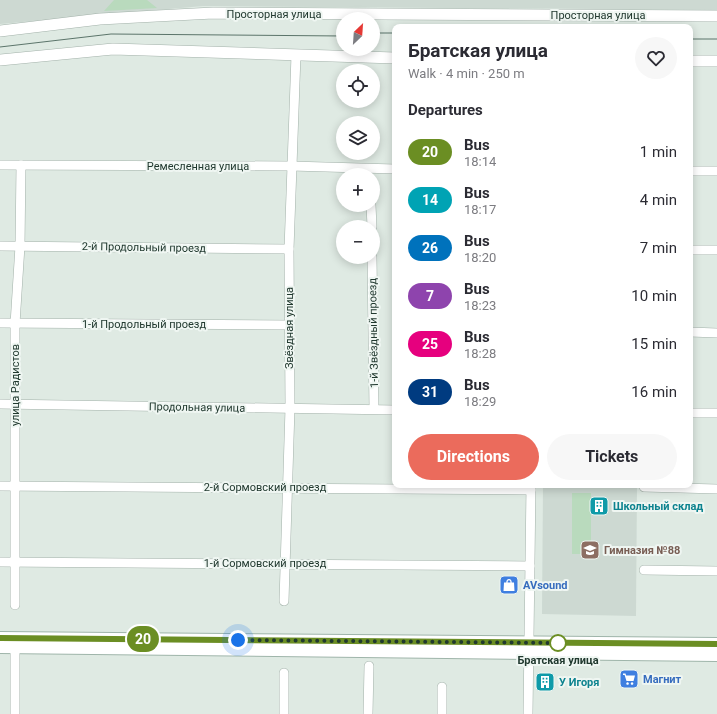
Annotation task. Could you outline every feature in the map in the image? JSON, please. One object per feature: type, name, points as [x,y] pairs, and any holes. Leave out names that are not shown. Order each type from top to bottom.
[{"type":"main road","points":[[0,638],[15,643]]},
{"type":"main road","points":[[0,647],[15,643],[528,647],[717,644]]},
{"type":"main road","points":[[528,647],[717,655]]},
{"type":"street","name":"Просторная улица","points":[[0,31],[100,19],[213,13],[717,16]]},
{"type":"street","points":[[0,60],[113,49],[392,58]]},
{"type":"street","name":"Звёздная улица","points":[[284,601],[290,408],[289,249],[296,55]]},
{"type":"street","points":[[693,61],[717,61]]},
{"type":"street","name":"Ремесленная улица","points":[[0,165],[291,166],[336,169]]},
{"type":"street","name":"улица Радистов","points":[[15,605],[15,324],[20,246],[22,165]]},
{"type":"street","name":"Ремесленная улица","points":[[380,171],[392,169]]},
{"type":"street","points":[[693,171],[717,172]]},
{"type":"street","name":"2-й Продольный проезд","points":[[0,246],[289,249]]},
{"type":"street","points":[[693,250],[717,250]]},
{"type":"street","name":"1-й Звёздный проезд","points":[[372,264],[374,409]]},
{"type":"street","name":"1-й Продольный проезд","points":[[0,323],[289,325]]},
{"type":"street","points":[[693,332],[717,333]]},
{"type":"street","name":"Продольная улица","points":[[0,404],[392,410]]},
{"type":"street","points":[[693,413],[717,413]]},
{"type":"street","name":"2-й Сормовский проезд","points":[[0,486],[392,487]]},
{"type":"street","points":[[528,714],[531,488]]},
{"type":"street","points":[[644,488],[717,489]]},
{"type":"street","name":"1-й Сормовский проезд","points":[[0,562],[530,566]]},
{"type":"street","points":[[644,570],[717,571]]},
{"type":"street","points":[[15,643],[15,714]]},
{"type":"street","points":[[368,714],[369,666]]},
{"type":"street","points":[[284,674],[284,714]]},
{"type":"street","points":[[442,687],[442,714]]},
{"type":"shaded area","points":[[0,0],[717,0],[717,10],[203,6],[0,24]]},
{"type":"shaded area","name":"Гимназия №88","points":[[543,488],[637,488],[636,616],[542,614]]},
{"type":"green space","points":[[114,0],[147,0],[157,8],[104,11]]},
{"type":"green space","points":[[572,493],[591,493],[591,554],[572,554]]},
{"type":"tram line","points":[[380,33],[392,33]]},
{"type":"tram line","points":[[0,47],[111,34],[336,36]]},
{"type":"tram line","points":[[693,39],[717,39]]},
{"type":"bus line","name":"20","points":[[0,638],[717,644]]},
{"type":"place","name":"Школьный склад","points":[[599,506]]},
{"type":"place","name":"Гимназия №88","points":[[590,550]]},
{"type":"place","name":"AVsound","points":[[509,585]]},
{"type":"place","name":"Братская улица","points":[[558,643]]},
{"type":"place","name":"Магнит","points":[[629,679]]},
{"type":"place","name":"У Игоря","points":[[545,682]]},
{"type":"route","points":[[238,640],[558,643]]}]
